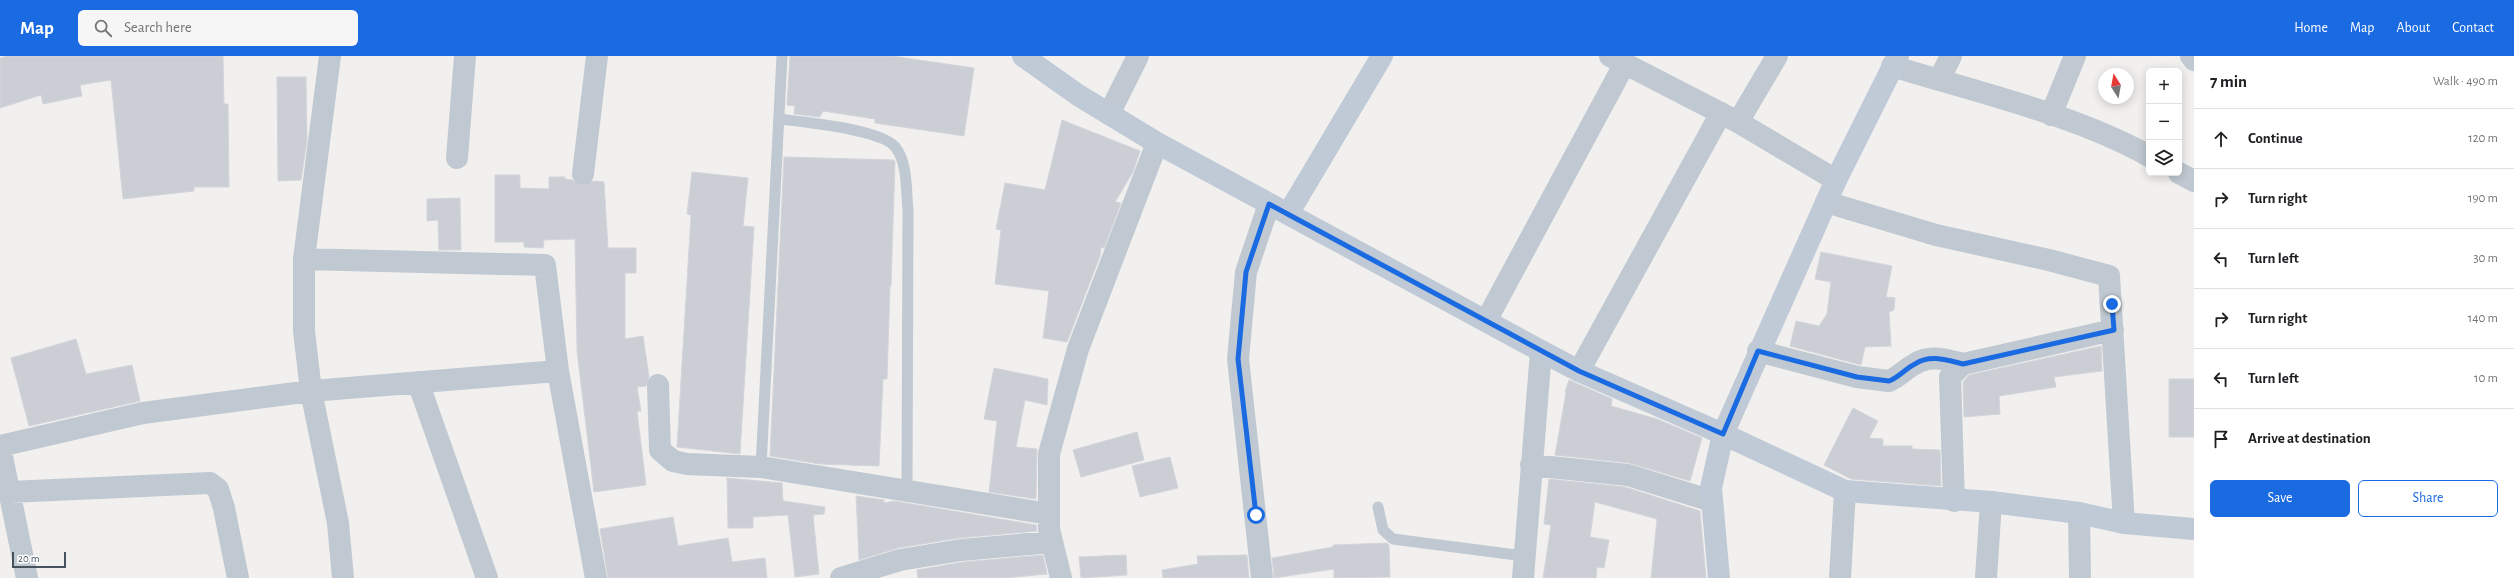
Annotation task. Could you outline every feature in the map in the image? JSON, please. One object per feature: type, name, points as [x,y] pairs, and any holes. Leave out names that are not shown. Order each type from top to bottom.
[{"type":"street","points":[[330,56],[304,259],[304,331],[311,391],[338,523],[343,578]]},
{"type":"street","points":[[457,158],[464,56]]},
{"type":"street","points":[[583,174],[597,56]]},
{"type":"street","points":[[1023,56],[1078,95],[1157,143],[1541,351],[1579,371],[1723,434],[1845,492],[1954,501],[1991,502],[2079,513],[2124,524],[2194,528]]},
{"type":"street","points":[[1109,114],[1138,56]]},
{"type":"street","points":[[1288,214],[1381,56]]},
{"type":"street","points":[[1579,371],[1730,117],[1777,56]]},
{"type":"street","points":[[1939,80],[1951,56]]},
{"type":"street","points":[[2051,115],[2075,56]]},
{"type":"street","points":[[2191,56],[2194,60]]},
{"type":"street","points":[[1486,321],[1617,59],[1730,117],[1836,180]]},
{"type":"street","points":[[1720,578],[1711,488],[1723,434],[1758,351],[1836,180],[1895,61],[1939,80],[2051,115],[2117,138],[2146,154]]},
{"type":"street","points":[[1061,578],[1051,542],[1049,454],[1078,349],[1157,143]]},
{"type":"street","points":[[2182,175],[2194,181]]},
{"type":"street","points":[[1826,202],[1936,235],[2106,274],[2109,276],[2114,330],[2124,524]]},
{"type":"street","points":[[1262,578],[1238,359],[1246,272],[1269,204]]},
{"type":"street","points":[[304,259],[545,265],[558,371],[596,578]]},
{"type":"street","points":[[1758,351],[1857,377],[1889,381],[1915,363],[1927,359],[1939,358],[1963,364],[2114,330]]},
{"type":"street","points":[[1523,578],[1541,351]]},
{"type":"street","points":[[1954,501],[1950,377],[1963,364]]},
{"type":"street","points":[[27,578],[0,446],[143,414],[311,391],[558,371]]},
{"type":"street","points":[[418,382],[487,578]]},
{"type":"street","points":[[658,385],[660,450],[673,461],[687,464],[761,468],[1050,514]]},
{"type":"street","points":[[1532,465],[1628,475],[1712,501]]},
{"type":"street","points":[[9,492],[210,483],[218,489],[224,508],[238,578]]},
{"type":"street","points":[[1840,578],[1845,492]]},
{"type":"street","points":[[1986,578],[1991,502]]},
{"type":"street","points":[[2079,513],[2080,578]]},
{"type":"street","points":[[841,578],[900,560],[961,550],[1051,542]]},
{"type":"lane","points":[[761,468],[782,56]]},
{"type":"lane","points":[[779,119],[855,130],[885,138],[896,148],[903,166],[908,211],[907,492]]},
{"type":"lane","points":[[1378,507],[1384,530],[1392,539],[1524,556]]},
{"type":"building","points":[[7,56],[223,56],[224,104],[228,104],[229,187],[194,187],[194,191],[123,199],[111,80],[80,85],[82,96],[43,104],[41,95],[0,108],[0,58]]},
{"type":"building","points":[[790,56],[892,56],[974,68],[964,136],[875,123],[875,119],[823,111],[820,117],[794,114],[795,106],[787,105]]},
{"type":"building","points":[[277,77],[306,77],[307,141],[301,180],[278,181]]},
{"type":"building","points":[[1062,120],[1140,151],[1133,172],[1115,202],[1121,203],[1104,248],[1101,247],[1100,256],[1067,342],[1043,338],[1049,291],[995,284],[1001,230],[996,229],[1005,183],[1045,190]]},
{"type":"building","points":[[784,157],[894,160],[895,162],[887,379],[883,379],[879,466],[820,464],[770,456]]},
{"type":"building","points":[[692,172],[748,178],[743,226],[754,227],[740,454],[677,447],[691,215],[687,214]]},
{"type":"building","points":[[495,175],[520,175],[520,188],[549,189],[549,177],[565,177],[565,179],[572,180],[582,186],[593,181],[604,182],[608,248],[636,248],[636,273],[625,273],[625,339],[643,336],[649,377],[646,386],[637,387],[641,411],[637,411],[646,485],[594,492],[577,351],[575,239],[544,240],[543,248],[524,247],[524,242],[495,242]]},
{"type":"building","points":[[460,198],[461,250],[439,250],[438,220],[427,221],[427,199]]},
{"type":"building","points":[[1821,252],[1892,266],[1886,297],[1895,298],[1894,310],[1889,312],[1891,346],[1865,347],[1861,365],[1790,346],[1796,321],[1819,326],[1827,314],[1831,282],[1815,279]]},
{"type":"building","points":[[76,339],[86,374],[132,365],[140,401],[29,426],[11,358]]},
{"type":"building","points":[[2101,346],[2102,371],[2054,377],[2056,387],[1999,396],[2000,414],[1964,417],[1963,382],[1969,375]]},
{"type":"building","points":[[994,368],[1048,379],[1047,405],[1025,400],[1016,447],[1037,449],[1036,499],[989,492],[997,421],[984,419]]},
{"type":"building","points":[[2169,379],[2194,379],[2194,437],[2169,437]]},
{"type":"building","points":[[1569,380],[1612,399],[1611,406],[1657,419],[1702,438],[1690,481],[1629,463],[1555,455],[1565,392]]},
{"type":"building","points":[[1853,408],[1878,421],[1869,438],[1883,439],[1883,446],[1912,446],[1912,449],[1940,450],[1941,486],[1851,479],[1824,465]]},
{"type":"building","points":[[1137,432],[1144,460],[1081,477],[1073,450]]},
{"type":"building","points":[[1170,457],[1178,488],[1140,497],[1132,466]]},
{"type":"building","points":[[727,478],[782,483],[783,501],[825,507],[824,514],[813,515],[819,574],[795,577],[788,515],[753,517],[753,528],[728,528]]},
{"type":"building","points":[[1549,479],[1625,487],[1700,511],[1706,578],[1651,578],[1657,519],[1595,502],[1590,537],[1609,540],[1604,568],[1597,567],[1596,578],[1543,578],[1551,525],[1544,524]]},
{"type":"building","points":[[856,496],[884,500],[884,503],[894,501],[1036,525],[1037,531],[959,538],[898,548],[859,560]]},
{"type":"building","points":[[673,517],[678,546],[728,538],[732,562],[765,558],[767,578],[608,578],[600,529]]},
{"type":"building","points":[[1387,543],[1389,545],[1390,577],[1334,578],[1334,569],[1274,578],[1272,558],[1333,547],[1333,545]]},
{"type":"building","points":[[1043,555],[1047,574],[1005,578],[918,578],[917,570],[963,562]]},
{"type":"building","points":[[1126,555],[1127,575],[1081,578],[1079,557]]},
{"type":"building","points":[[1247,555],[1249,578],[1163,578],[1162,570],[1198,564],[1197,556]]},
{"type":"route","points":[[1256,515],[1238,359],[1246,272],[1269,204],[1579,371],[1723,434],[1758,351],[1857,377],[1889,381],[1898,377],[1915,363],[1927,359],[1939,358],[1963,364],[2114,330],[2112,304]]}]
